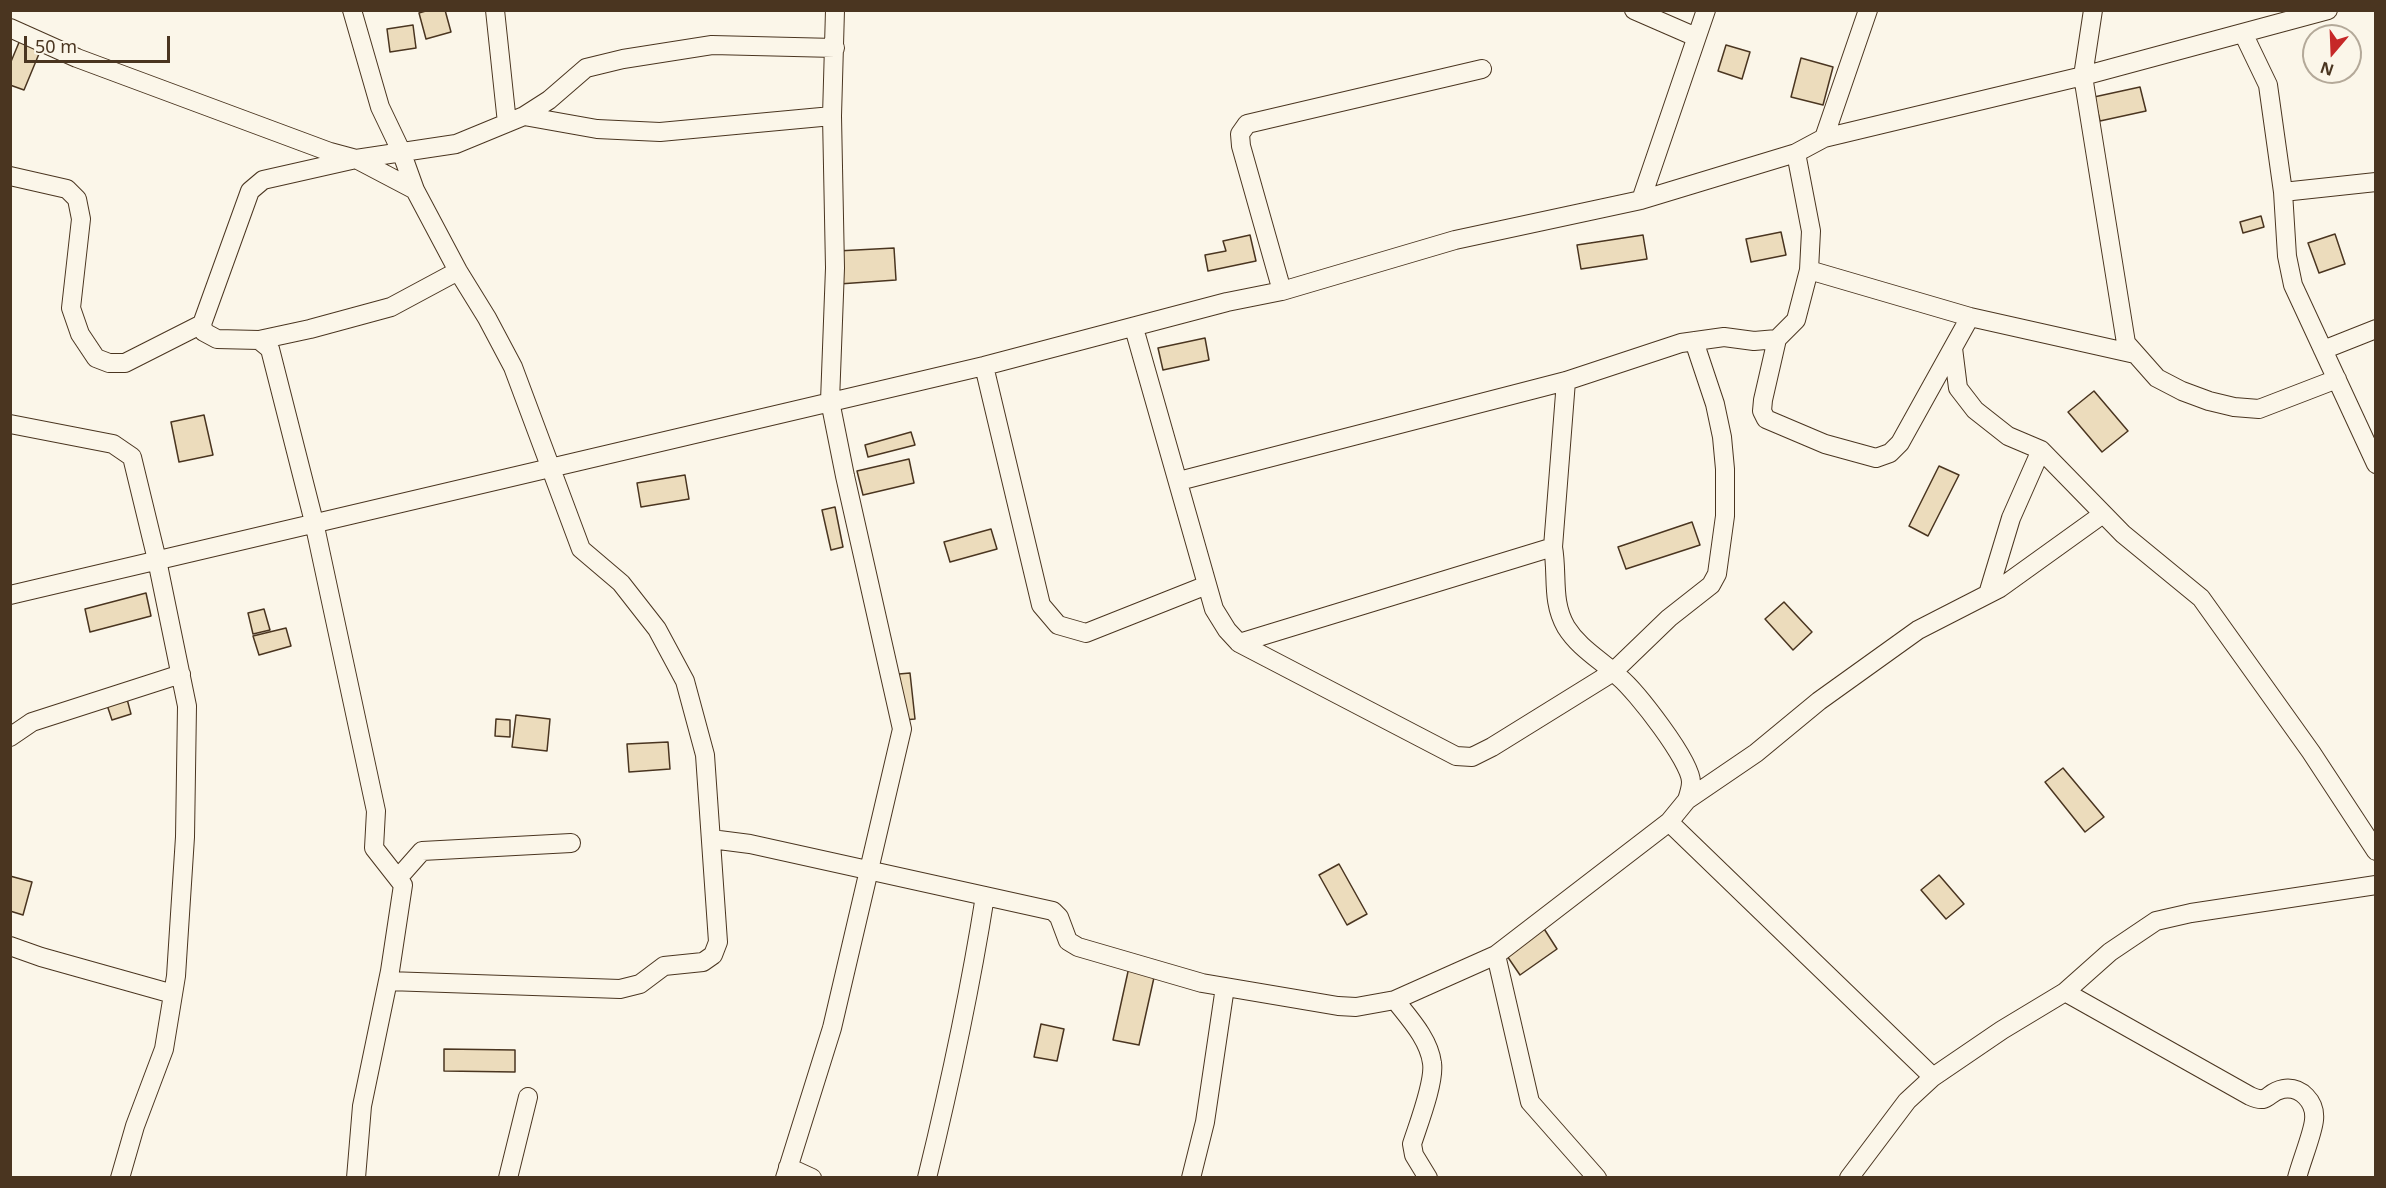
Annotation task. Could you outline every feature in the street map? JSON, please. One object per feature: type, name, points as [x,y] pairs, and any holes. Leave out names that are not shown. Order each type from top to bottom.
[{"type":"street","points":[[352,10],[380,107],[401,151],[415,190],[513,367],[581,549],[621,584],[643,611],[657,629],[685,681],[705,755],[718,942],[713,955],[704,962],[664,966],[640,984],[620,989],[388,981]]},
{"type":"street","points":[[495,10],[515,120]]},
{"type":"street","points":[[812,1178],[786,1172],[832,1028],[902,729],[844,476],[830,401],[835,268],[832,116],[834,10]]},
{"type":"street","points":[[1634,10],[1696,37]]},
{"type":"street","points":[[1641,200],[1706,10]]},
{"type":"street","points":[[1824,138],[1868,10]]},
{"type":"street","points":[[2093,10],[2083,76],[2126,343],[2157,378],[2191,394],[2234,406],[2259,408],[2337,379]]},
{"type":"street","points":[[10,595],[984,366],[1227,302],[1282,291],[1455,240],[1641,200],[1796,153],[1824,138],[2083,76],[2328,10]]},
{"type":"street","points":[[10,28],[77,58],[330,152],[356,159],[415,190]]},
{"type":"street","points":[[2242,33],[2268,85],[2283,192],[2287,256],[2294,285],[2376,464]]},
{"type":"street","points":[[458,271],[391,307],[310,329],[258,340],[217,339],[204,332],[202,324],[249,191],[263,180],[356,159],[456,144],[515,120],[549,100],[586,68],[623,58],[712,45],[835,48]]},
{"type":"street","points":[[1282,291],[1241,146],[1240,134],[1247,124],[1482,69]]},
{"type":"street","points":[[515,120],[597,129],[660,132],[832,116]]},
{"type":"street","points":[[1796,153],[1811,231],[1809,270],[1796,320],[1777,339],[1762,411],[1766,419],[1825,444],[1876,458],[1890,453],[1900,443],[1970,317]]},
{"type":"street","points":[[10,176],[67,189],[77,199],[81,219],[71,308],[81,334],[96,358],[109,363],[125,363],[202,324]]},
{"type":"street","points":[[2283,192],[2376,182]]},
{"type":"street","points":[[1809,270],[1970,317],[2135,354]]},
{"type":"street","points":[[1134,328],[1214,609],[1227,630],[1239,643],[1456,756],[1472,757],[1613,672],[1669,618],[1711,585],[1717,574],[1725,516],[1722,437],[1715,404],[1694,341]]},
{"type":"street","points":[[2323,350],[2376,329]]},
{"type":"street","points":[[1179,482],[1566,381],[1681,343],[1724,337],[1754,341],[1777,339]]},
{"type":"street","points":[[258,340],[270,349],[314,522],[376,811],[374,848],[403,885],[388,981],[362,1106],[356,1178]]},
{"type":"street","points":[[1953,348],[1958,388],[1975,410],[2008,436],[2041,450],[2123,534],[2201,598],[2311,752],[2376,851]]},
{"type":"street","points":[[984,366],[1041,605],[1058,625],[1086,633],[1207,585]]},
{"type":"street","points":[[1566,381],[1553,547],[1557,567],[1556,603],[1566,626],[1581,646],[1622,679],[1686,763],[1691,781],[1688,800]]},
{"type":"street","points":[[10,424],[113,444],[132,457],[157,560],[187,706],[185,837],[173,994],[164,1049],[135,1126],[120,1178]]},
{"type":"street","points":[[1988,594],[2011,518],[2041,450]]},
{"type":"street","points":[[711,839],[750,844],[1053,911],[1059,917],[1068,941],[1078,947],[1202,982],[1338,1006],[1356,1007],[1395,1000],[1496,955],[1668,822],[1688,800],[1756,753],[1819,700],[1918,630],[1988,594],[2103,514]]},
{"type":"street","points":[[1239,643],[1553,547]]},
{"type":"street","points":[[10,736],[32,722],[181,674]]},
{"type":"street","points":[[1668,822],[1933,1077]]},
{"type":"street","points":[[399,878],[422,850],[571,843]]},
{"type":"street","points":[[1850,1178],[1907,1101],[1933,1077],[2002,1030],[2065,992],[2110,952],[2156,921],[2191,913],[2376,885]]},
{"type":"street","points":[[927,1178],[956,1061],[973,975],[985,896]]},
{"type":"street","points":[[10,946],[173,994]]},
{"type":"street","points":[[1496,955],[1530,1102],[1597,1178]]},
{"type":"street","points":[[1191,1178],[1205,1122],[1225,987]]},
{"type":"street","points":[[2065,992],[2259,1100],[2268,1099],[2276,1091],[2286,1089],[2299,1091],[2310,1099],[2314,1119],[2297,1178]]},
{"type":"street","points":[[1395,1000],[1420,1033],[1432,1063],[1431,1079],[1412,1144],[1414,1155],[1428,1178]]},
{"type":"street","points":[[508,1178],[528,1097]]},
{"type":"building","points":[[429,10],[445,10],[451,32],[426,39],[419,13]]},
{"type":"building","points":[[413,25],[416,48],[390,52],[387,29]]},
{"type":"building","points":[[20,40],[41,49],[24,90],[10,85],[10,64]]},
{"type":"building","points":[[1726,45],[1750,52],[1742,79],[1718,71]]},
{"type":"building","points":[[1801,58],[1833,67],[1823,105],[1791,97]]},
{"type":"building","points":[[2140,87],[2146,111],[2100,121],[2094,97]]},
{"type":"building","points":[[2261,216],[2264,227],[2243,233],[2240,222]]},
{"type":"building","points":[[1781,232],[1786,255],[1751,262],[1746,239]]},
{"type":"building","points":[[2335,234],[2345,264],[2319,273],[2308,243]]},
{"type":"building","points":[[1250,235],[1256,261],[1208,271],[1205,255],[1226,251],[1223,241]]},
{"type":"building","points":[[1643,235],[1647,259],[1581,269],[1577,245]]},
{"type":"building","points":[[894,248],[896,280],[839,284],[837,251]]},
{"type":"building","points":[[1205,338],[1209,360],[1163,370],[1158,348]]},
{"type":"building","points":[[2094,391],[2128,431],[2102,452],[2068,412]]},
{"type":"building","points":[[204,415],[213,455],[179,462],[171,422]]},
{"type":"building","points":[[911,432],[915,445],[868,457],[865,445]]},
{"type":"building","points":[[909,459],[914,483],[863,495],[857,471]]},
{"type":"building","points":[[1939,466],[1959,475],[1928,536],[1909,526]]},
{"type":"building","points":[[685,475],[689,499],[641,507],[637,483]]},
{"type":"building","points":[[835,507],[843,547],[831,550],[822,510]]},
{"type":"building","points":[[1692,522],[1700,545],[1626,569],[1618,547]]},
{"type":"building","points":[[991,529],[997,549],[950,562],[944,542]]},
{"type":"building","points":[[146,593],[151,616],[90,632],[85,609]]},
{"type":"building","points":[[1784,602],[1812,632],[1793,650],[1765,619]]},
{"type":"building","points":[[264,609],[270,630],[253,634],[248,613]]},
{"type":"building","points":[[286,628],[291,646],[259,655],[253,636]]},
{"type":"building","points":[[910,673],[915,719],[903,720],[899,674]]},
{"type":"building","points":[[127,699],[131,714],[112,720],[107,705]]},
{"type":"building","points":[[516,715],[550,719],[547,751],[512,747]]},
{"type":"building","points":[[496,719],[510,720],[510,737],[495,736]]},
{"type":"building","points":[[668,742],[670,769],[629,772],[627,744]]},
{"type":"building","points":[[2063,768],[2104,817],[2085,832],[2045,782]]},
{"type":"building","points":[[1339,864],[1367,914],[1347,925],[1319,875]]},
{"type":"building","points":[[1939,875],[1964,904],[1946,919],[1921,890]]},
{"type":"building","points":[[10,876],[32,882],[23,915],[10,911]]},
{"type":"building","points":[[1541,924],[1557,949],[1520,975],[1503,950]]},
{"type":"building","points":[[1129,967],[1155,973],[1139,1045],[1113,1040]]},
{"type":"building","points":[[1041,1024],[1064,1029],[1057,1061],[1034,1057]]},
{"type":"building","points":[[444,1049],[515,1050],[515,1072],[444,1071]]}]
